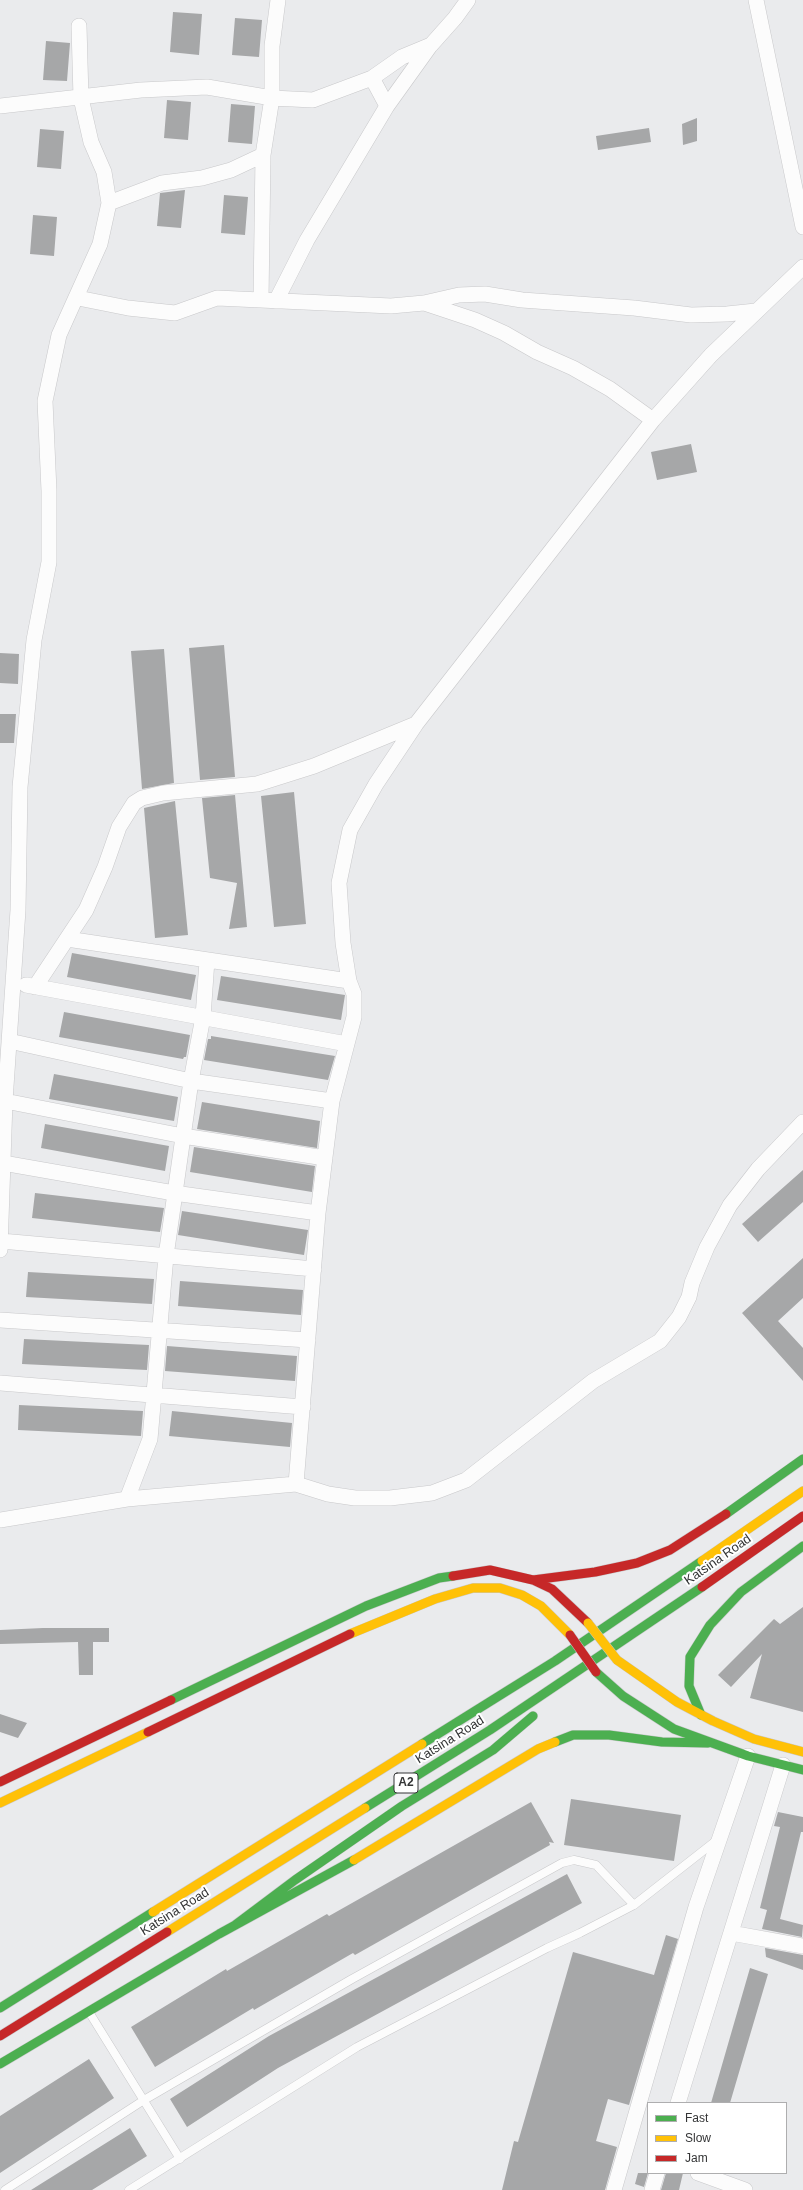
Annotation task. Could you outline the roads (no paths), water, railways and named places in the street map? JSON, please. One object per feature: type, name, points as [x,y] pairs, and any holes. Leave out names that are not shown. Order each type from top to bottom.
[{"type":"main road","points":[[533,1580],[595,1572],[637,1563],[670,1550],[716,1522],[803,1459]]},
{"type":"main road","name":"Katsina Road","points":[[0,2008],[555,1661],[803,1491]]},
{"type":"main road","name":"Katsina Road","points":[[0,2036],[490,1730],[741,1561],[803,1516]]},
{"type":"main road","points":[[700,1715],[689,1686],[690,1658],[710,1625],[741,1592],[803,1546]]},
{"type":"main road","points":[[0,1782],[366,1606],[439,1578],[490,1570],[533,1580],[552,1590],[588,1623],[617,1660],[677,1702],[700,1715],[754,1739],[803,1752]]},
{"type":"main road","points":[[0,1803],[350,1634],[435,1599],[473,1588],[500,1588],[522,1595],[541,1606],[570,1635],[596,1672],[622,1696],[674,1729],[708,1743],[748,1756],[803,1770]]},
{"type":"main road","points":[[235,1925],[295,1880],[402,1806],[493,1750],[532,1717],[554,1688]]},
{"type":"main road","points":[[0,2064],[235,1925],[328,1875],[444,1804],[545,1746],[573,1735],[609,1735],[662,1742],[708,1743]]},
{"type":"street","points":[[268,300],[262,154],[272,98],[272,46],[278,0]]},
{"type":"street","points":[[268,300],[307,240],[387,106],[431,45],[455,18],[468,0]]},
{"type":"street","points":[[756,0],[803,227]]},
{"type":"street","points":[[79,26],[81,98],[91,142],[104,172],[109,203],[100,244],[78,298],[59,335],[45,401],[49,491],[49,562],[34,640],[20,787],[18,910],[5,1101],[0,1245],[314,1268]]},
{"type":"street","points":[[0,106],[141,90],[207,87],[272,98],[313,100],[372,78],[402,57],[431,45]]},
{"type":"street","points":[[372,78],[387,106]]},
{"type":"street","points":[[109,203],[162,183],[202,178],[232,170],[262,154]]},
{"type":"street","points":[[296,1484],[318,1213],[332,1101],[354,1017],[354,994],[348,981],[343,943],[339,883],[350,830],[376,784],[416,724],[653,420],[711,355],[803,268]]},
{"type":"street","points":[[78,298],[128,308],[175,313],[217,298],[391,306],[424,303],[459,295],[485,294],[522,300],[634,308],[691,315],[727,314],[756,311]]},
{"type":"street","points":[[424,303],[475,320],[504,333],[537,352],[573,368],[610,389],[653,420]]},
{"type":"street","points":[[35,987],[86,910],[128,811],[134,803],[142,798],[163,793],[257,784],[314,766],[416,724]]},
{"type":"street","points":[[67,939],[348,981]]},
{"type":"street","points":[[127,1499],[150,1439],[158,1330],[166,1256],[191,1080],[203,1017],[208,960]]},
{"type":"street","points":[[13,982],[346,1044]]},
{"type":"street","points":[[9,1041],[191,1080],[332,1101]]},
{"type":"street","points":[[5,1101],[183,1136],[325,1158]]},
{"type":"street","points":[[0,1520],[127,1499],[296,1484],[328,1494],[355,1498],[390,1498],[432,1493],[466,1480],[593,1381],[660,1341],[679,1317],[689,1297],[692,1283],[707,1247],[730,1205],[758,1169],[803,1122]]},
{"type":"street","points":[[3,1163],[174,1193],[318,1213]]},
{"type":"street","points":[[0,1320],[308,1340]]},
{"type":"street","points":[[0,1383],[303,1406]]},
{"type":"street","points":[[614,2190],[696,1907],[718,1839],[748,1756]]},
{"type":"street","points":[[678,2102],[783,1765]]},
{"type":"street","points":[[731,1933],[803,1946]]},
{"type":"street","points":[[652,2190],[657,2174]]},
{"type":"street","points":[[701,2174],[745,2190]]},
{"type":"lane","points":[[129,2190],[357,2047],[547,1948],[634,1905],[718,1839]]},
{"type":"lane","points":[[5,2190],[144,2100],[352,1979],[562,1863],[574,1860],[596,1865],[634,1905]]},
{"type":"lane","points":[[88,2011],[180,2159]]}]
